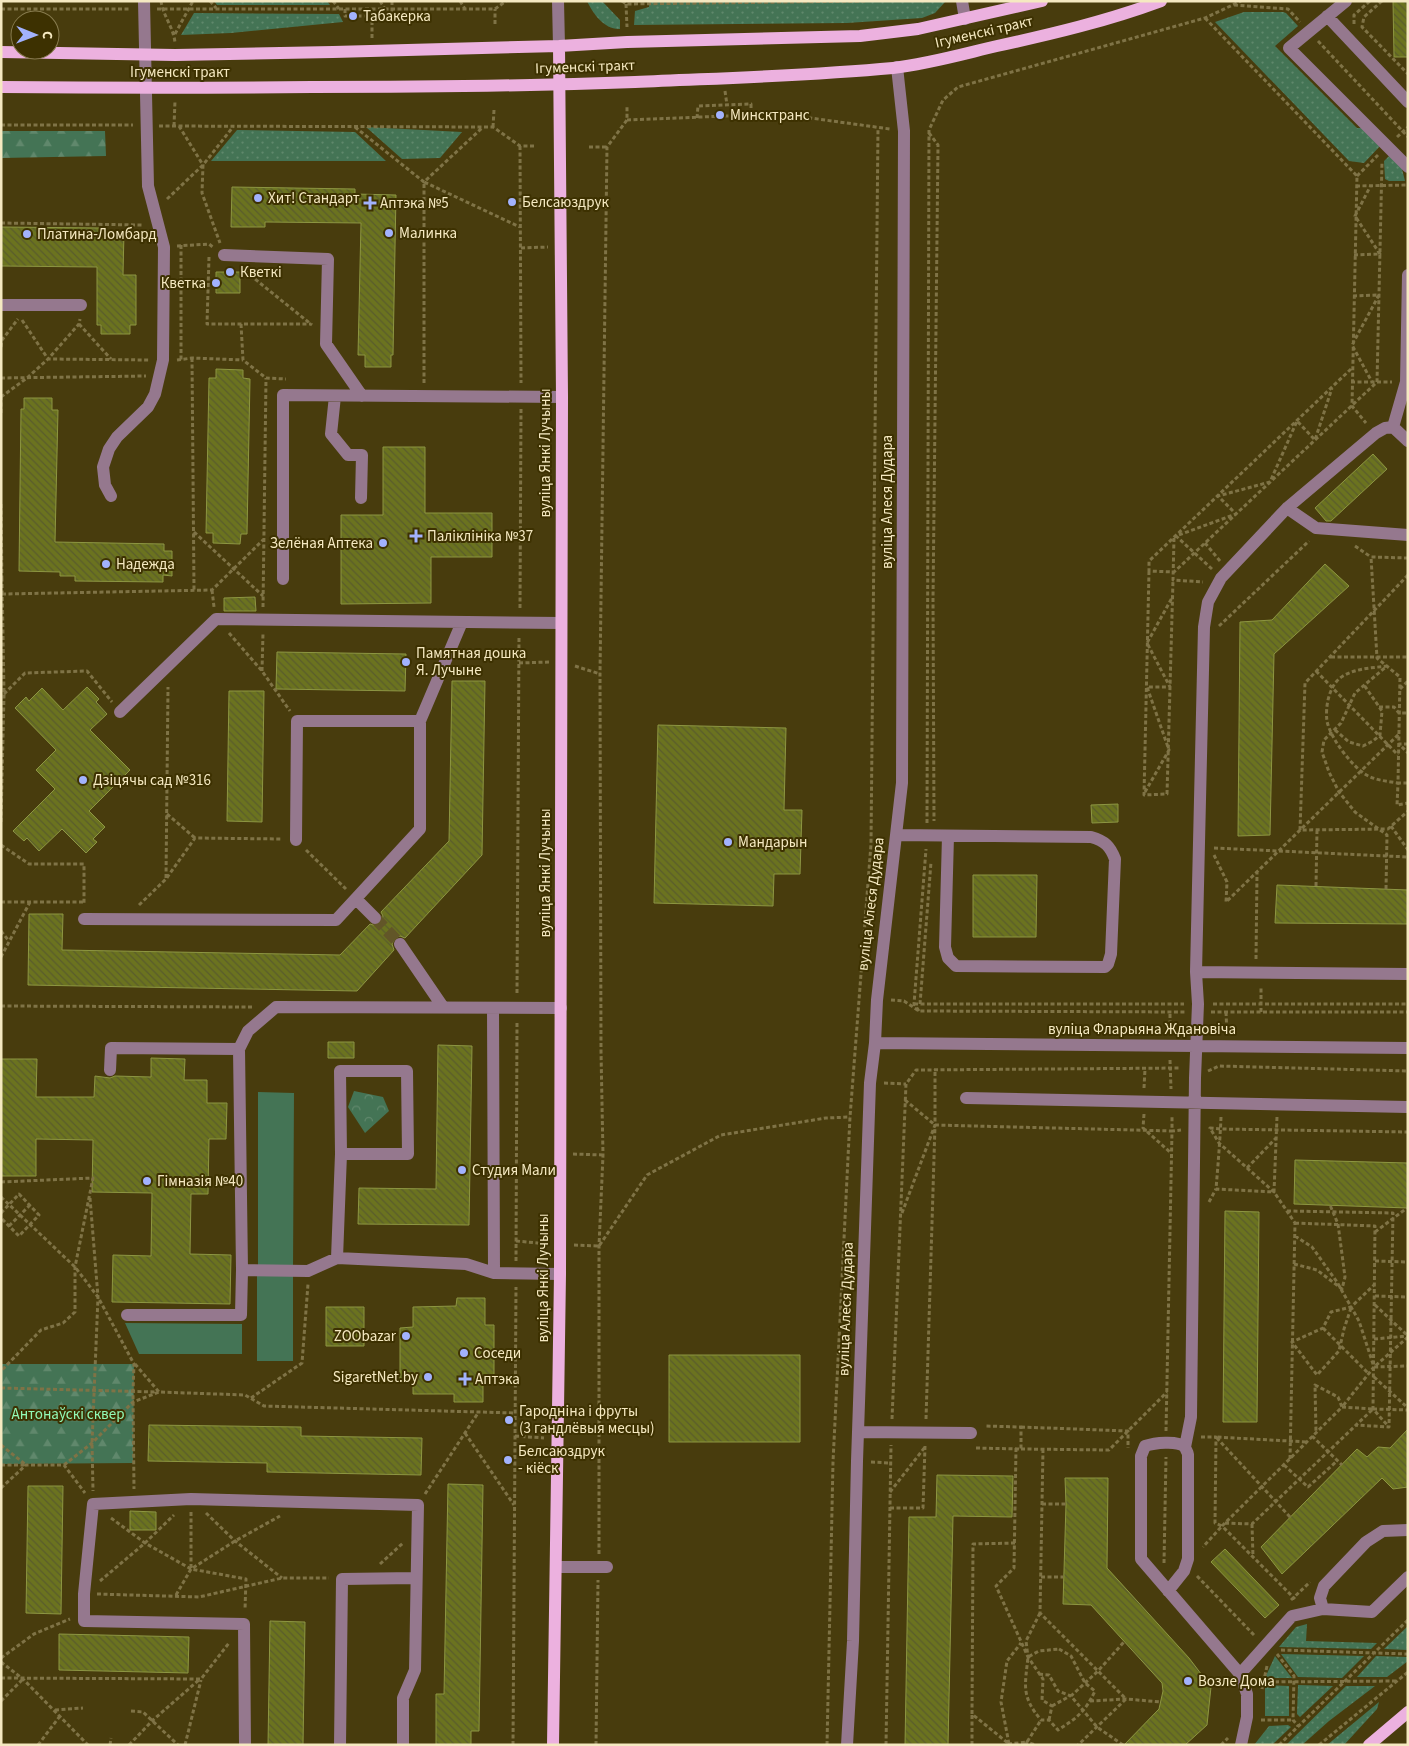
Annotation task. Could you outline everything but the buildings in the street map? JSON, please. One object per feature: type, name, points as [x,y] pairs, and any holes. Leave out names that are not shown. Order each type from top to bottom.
[{"type":"main road","name":"Ігуменскі тракт","points":[[1,52],[146,54],[372,51],[860,36],[918,30],[1042,1]]},
{"type":"main road","name":"Ігуменскі тракт","points":[[1,88],[560,85],[755,78],[897,67],[960,55],[1076,27],[1130,12],[1160,1]]},
{"type":"main road","name":"вуліца Янкі Лучыны","points":[[553,1745],[560,1274],[562,397],[559,46]]},
{"type":"main road","points":[[1369,1745],[1408,1712]]},
{"type":"street","name":"вуліца Янкі Лучыны","points":[[558,1],[559,46]]},
{"type":"street","points":[[962,1],[965,19]]},
{"type":"street","points":[[1346,1],[1288,48],[1408,167]]},
{"type":"street","points":[[111,496],[104,485],[103,466],[109,449],[117,437],[148,408],[155,394],[162,360],[164,246],[148,186],[144,5]]},
{"type":"street","points":[[1327,16],[1408,102]]},
{"type":"street","name":"вуліца Алеся Дудара","points":[[847,1745],[853,1641],[870,1083],[875,1043],[877,1000],[902,773],[904,131],[897,67]]},
{"type":"street","points":[[224,255],[328,259],[326,344],[362,396]]},
{"type":"street","points":[[1393,427],[1406,382],[1408,275]]},
{"type":"street","points":[[1,305],[81,306]]},
{"type":"street","points":[[283,579],[284,395],[562,397]]},
{"type":"street","points":[[335,396],[331,434],[348,455],[362,455],[361,498]]},
{"type":"street","points":[[1170,1588],[1184,1571],[1188,1559],[1188,1454],[1185,1447],[1191,1417],[1194,1102],[1198,1008],[1196,972],[1204,627],[1208,602],[1221,578],[1287,508],[1376,433],[1385,428],[1393,427]]},
{"type":"street","points":[[1393,427],[1408,441]]},
{"type":"street","points":[[1287,508],[1316,528],[1408,535]]},
{"type":"street","points":[[120,712],[216,619],[561,623]]},
{"type":"street","points":[[84,919],[336,920],[420,829],[420,721],[462,622]]},
{"type":"street","points":[[296,840],[297,721],[420,721]]},
{"type":"street","points":[[896,835],[1091,836],[1103,840],[1111,848],[1114,859],[1111,954],[1108,964],[1105,966],[956,966],[948,958],[945,947],[948,836]]},
{"type":"street","points":[[356,899],[375,918]]},
{"type":"street","points":[[400,944],[443,1008]]},
{"type":"street","points":[[1196,972],[1408,974]]},
{"type":"street","points":[[127,1315],[241,1315],[239,1049],[248,1031],[276,1007],[560,1008]]},
{"type":"street","points":[[493,1008],[494,1273]]},
{"type":"street","name":"вуліца Фларыяна Ждановіча","points":[[875,1043],[1408,1048]]},
{"type":"street","points":[[110,1070],[111,1048],[239,1049]]},
{"type":"street","points":[[337,1258],[341,1154],[340,1072],[407,1072],[408,1154],[341,1154]]},
{"type":"street","points":[[966,1098],[1408,1107]]},
{"type":"street","points":[[242,1270],[308,1271],[337,1258],[466,1264],[494,1273],[560,1274]]},
{"type":"street","points":[[858,1432],[971,1433]]},
{"type":"street","points":[[1185,1447],[1178,1444],[1155,1443],[1145,1446],[1141,1456],[1141,1559],[1170,1588],[1242,1678],[1247,1694],[1247,1717],[1241,1745]]},
{"type":"street","points":[[245,1745],[244,1624],[84,1621],[84,1594],[93,1504],[191,1499],[418,1505],[415,1578],[415,1670],[403,1698],[403,1745]]},
{"type":"street","points":[[1323,1609],[1320,1598],[1324,1586],[1366,1542],[1383,1531],[1408,1530]]},
{"type":"street","points":[[556,1568],[603,1567]]},
{"type":"street","points":[[1242,1678],[1292,1616],[1323,1609],[1372,1612],[1408,1577]]},
{"type":"street","points":[[340,1745],[342,1578],[415,1578]]},
{"type":"path","points":[[161,1],[162,9]]},
{"type":"path","points":[[174,35],[192,1]]},
{"type":"path","points":[[210,1],[216,9]]},
{"type":"path","points":[[334,1],[339,9]]},
{"type":"path","points":[[380,1],[385,9]]},
{"type":"path","points":[[345,9],[345,16],[392,16],[392,1]]},
{"type":"path","points":[[460,1],[465,9]]},
{"type":"path","points":[[1,9],[144,5],[162,9],[495,9],[506,1]]},
{"type":"path","points":[[622,1],[626,4],[865,1]]},
{"type":"path","points":[[1241,1],[1205,18],[958,87],[944,100],[929,133],[930,835],[914,1004],[919,1011],[1198,1008],[1261,1004],[1408,1004]]},
{"type":"path","points":[[1354,26],[1354,15],[1370,1]]},
{"type":"path","points":[[1382,1],[1364,17],[1362,26],[1408,74]]},
{"type":"path","points":[[626,4],[626,27]]},
{"type":"path","points":[[1232,5],[1288,9],[1408,137]]},
{"type":"path","points":[[495,9],[495,24]]},
{"type":"path","points":[[372,16],[372,51]]},
{"type":"path","points":[[1205,18],[1357,176],[1351,370],[1352,406],[1376,433]]},
{"type":"path","points":[[697,118],[698,106],[751,104],[751,115]]},
{"type":"path","points":[[596,1745],[603,1567],[599,1246],[603,1155],[600,674],[607,147],[627,120],[627,106]]},
{"type":"path","points":[[493,127],[494,110]]},
{"type":"path","points":[[627,120],[751,115],[767,112],[878,128],[871,844],[850,1117],[833,1462],[827,1745]]},
{"type":"path","points":[[1,125],[493,127],[520,146],[534,146]]},
{"type":"path","points":[[179,126],[203,165],[202,194],[224,255]]},
{"type":"path","points":[[155,210],[203,165],[234,126]]},
{"type":"path","points":[[355,127],[424,182],[520,227]]},
{"type":"path","points":[[424,396],[424,182],[483,127]]},
{"type":"path","points":[[920,1004],[930,835],[938,145],[929,133]]},
{"type":"path","points":[[520,146],[522,280]]},
{"type":"path","points":[[589,147],[607,147]]},
{"type":"path","points":[[1149,571],[1174,572],[1377,382],[1382,152]]},
{"type":"path","points":[[1356,186],[1408,184]]},
{"type":"path","points":[[1355,216],[1371,185]]},
{"type":"path","points":[[1355,216],[1380,254]]},
{"type":"path","points":[[1,223],[159,225]]},
{"type":"path","points":[[209,244],[206,324],[312,324]]},
{"type":"path","points":[[164,246],[209,244],[312,324],[326,344]]},
{"type":"path","points":[[181,245],[181,360]]},
{"type":"path","points":[[521,248],[561,246]]},
{"type":"path","points":[[1354,255],[1380,254]]},
{"type":"path","points":[[1353,296],[1379,295]]},
{"type":"path","points":[[1352,345],[1379,295]]},
{"type":"path","points":[[1,413],[1,396],[27,378],[48,359],[80,324],[81,306]]},
{"type":"path","points":[[1,347],[2,340],[20,316],[48,359]]},
{"type":"path","points":[[80,324],[112,359]]},
{"type":"path","points":[[241,324],[243,360]]},
{"type":"path","points":[[1352,345],[1372,382]]},
{"type":"path","points":[[192,358],[194,590]]},
{"type":"path","points":[[48,359],[181,360],[192,358],[243,360],[266,378],[262,671]]},
{"type":"path","points":[[1175,536],[1167,794],[1144,795],[1149,562],[1175,536],[1351,370]]},
{"type":"path","points":[[1,378],[160,376]]},
{"type":"path","points":[[1351,382],[1406,382]]},
{"type":"path","points":[[1315,440],[1332,388]]},
{"type":"path","points":[[1297,421],[1315,440]]},
{"type":"path","points":[[1270,482],[1297,421]]},
{"type":"path","points":[[1218,496],[1270,482]]},
{"type":"path","points":[[1218,496],[1236,514]]},
{"type":"path","points":[[1,504],[4,694],[1,822]]},
{"type":"path","points":[[1175,536],[1236,514]]},
{"type":"path","points":[[193,532],[263,596]]},
{"type":"path","points":[[1218,627],[1310,540],[1306,535]]},
{"type":"path","points":[[1175,536],[1212,570]]},
{"type":"path","points":[[2,594],[212,590],[264,540]]},
{"type":"path","points":[[1348,541],[1371,558],[1408,558]]},
{"type":"path","points":[[1174,580],[1204,582],[1221,561],[1205,543]]},
{"type":"path","points":[[1371,558],[1377,658],[1400,677],[1398,805],[1408,804]]},
{"type":"path","points":[[1300,830],[1305,683],[1408,575]]},
{"type":"path","points":[[212,590],[216,619],[262,671],[297,721]]},
{"type":"path","points":[[1147,643],[1174,596]]},
{"type":"path","points":[[1218,621],[1218,632]]},
{"type":"path","points":[[1147,643],[1170,687]]},
{"type":"path","points":[[1330,657],[1408,657]]},
{"type":"path","points":[[166,878],[168,666]]},
{"type":"path","points":[[1386,889],[1387,835],[1355,812],[1339,792],[1322,752],[1324,740],[1341,723],[1355,693],[1387,666]]},
{"type":"path","points":[[1387,666],[1361,669],[1341,677],[1332,686],[1327,721],[1334,732],[1336,741],[1361,771],[1371,777],[1398,783],[1408,783]]},
{"type":"path","points":[[4,694],[25,673],[87,671],[120,712]]},
{"type":"path","points":[[1316,671],[1399,756]]},
{"type":"path","points":[[1400,689],[1408,681]]},
{"type":"path","points":[[1334,732],[1349,742],[1362,746],[1373,742],[1380,735],[1382,711],[1364,685]]},
{"type":"path","points":[[1146,687],[1170,687]]},
{"type":"path","points":[[1146,687],[1169,750]]},
{"type":"path","points":[[1379,707],[1394,707],[1399,712],[1408,713]]},
{"type":"path","points":[[1399,734],[1300,830],[1279,851],[1258,872],[1226,902],[1227,882],[1212,851],[1212,848],[1279,851],[1316,853],[1408,857]]},
{"type":"path","points":[[1399,744],[1408,744]]},
{"type":"path","points":[[1399,744],[1408,753]]},
{"type":"path","points":[[1144,792],[1169,750]]},
{"type":"path","points":[[1300,830],[1388,830],[1408,810]]},
{"type":"path","points":[[166,814],[195,838],[296,840],[356,899]]},
{"type":"path","points":[[1391,826],[1408,850]]},
{"type":"path","points":[[1316,886],[1317,830]]},
{"type":"path","points":[[125,919],[166,878],[195,838]]},
{"type":"path","points":[[1,845],[29,864],[84,864],[84,919]]},
{"type":"path","points":[[1258,872],[1261,1012]]},
{"type":"path","points":[[1,902],[84,902]]},
{"type":"path","points":[[1,957],[30,902]]},
{"type":"path","points":[[1,931],[9,941]]},
{"type":"path","points":[[914,1004],[1198,1008],[1261,1012],[1408,1012]]},
{"type":"path","points":[[1,1006],[276,1007]]},
{"type":"path","points":[[886,1745],[891,1446],[905,1100],[906,1084],[916,1070],[1181,1068],[1195,1078],[1219,1066],[1408,1070]]},
{"type":"path","points":[[890,1508],[923,1508],[935,1070]]},
{"type":"path","points":[[905,1100],[934,1125],[1172,1131],[1220,1128],[1408,1132]]},
{"type":"path","points":[[1274,1192],[1277,1116]]},
{"type":"path","points":[[599,1246],[647,1175],[721,1135],[826,1118],[850,1117]]},
{"type":"path","points":[[900,1217],[934,1125]]},
{"type":"path","points":[[1210,1128],[1219,1143],[1274,1192],[1295,1223],[1290,1459]]},
{"type":"path","points":[[1220,1128],[1216,1189],[1274,1192]]},
{"type":"path","points":[[1170,1588],[1164,1575],[1172,1131]]},
{"type":"path","points":[[1247,1168],[1276,1138]]},
{"type":"path","points":[[560,1154],[603,1155]]},
{"type":"path","points":[[1,1182],[93,1178],[75,1267],[75,1312],[63,1323],[41,1330],[1,1371]]},
{"type":"path","points":[[90,1192],[98,1298],[92,1443],[93,1504]]},
{"type":"path","points":[[1,1213],[19,1194],[40,1214],[19,1236],[1,1218]]},
{"type":"path","points":[[1,1197],[75,1267],[98,1298],[134,1364],[159,1392]]},
{"type":"path","points":[[9,1226],[30,1205]]},
{"type":"path","points":[[1330,1205],[1338,1224],[1345,1277],[1342,1289]]},
{"type":"path","points":[[1375,1232],[1407,1208]]},
{"type":"path","points":[[1287,1211],[1393,1213],[1390,1427]]},
{"type":"path","points":[[1295,1223],[1376,1226],[1373,1409],[1390,1427]]},
{"type":"path","points":[[1295,1235],[1312,1247],[1342,1289],[1359,1321],[1374,1367]]},
{"type":"path","points":[[1375,1261],[1408,1262]]},
{"type":"path","points":[[1294,1264],[1317,1270],[1342,1289]]},
{"type":"path","points":[[251,1398],[302,1363],[308,1271]]},
{"type":"path","points":[[1292,1342],[1317,1375],[1339,1351],[1351,1308],[1375,1284]]},
{"type":"path","points":[[1374,1296],[1408,1297]]},
{"type":"path","points":[[1374,1305],[1408,1336]]},
{"type":"path","points":[[1292,1342],[1323,1328],[1331,1312],[1351,1308]]},
{"type":"path","points":[[1323,1328],[1369,1374]]},
{"type":"path","points":[[1374,1339],[1408,1336]]},
{"type":"path","points":[[1373,1409],[1252,1524],[1225,1523],[1342,1407],[1374,1367],[1408,1336]]},
{"type":"path","points":[[134,1364],[135,1502]]},
{"type":"path","points":[[1374,1367],[1408,1366]]},
{"type":"path","points":[[1373,1377],[1408,1409]]},
{"type":"path","points":[[1316,1433],[1315,1385],[1338,1398],[1342,1407]]},
{"type":"path","points":[[1,1388],[245,1395],[264,1406],[515,1413]]},
{"type":"path","points":[[1,1465],[64,1465],[92,1443],[133,1402],[159,1392]]},
{"type":"path","points":[[1021,1449],[1109,1450],[1167,1392]]},
{"type":"path","points":[[1342,1407],[1408,1409]]},
{"type":"path","points":[[418,1505],[478,1413]]},
{"type":"path","points":[[1356,1425],[1390,1427]]},
{"type":"path","points":[[465,1433],[514,1506]]},
{"type":"path","points":[[514,1436],[558,1439]]},
{"type":"path","points":[[1312,1436],[1342,1465]]},
{"type":"path","points":[[1216,1437],[1307,1442]]},
{"type":"path","points":[[1216,1437],[1290,1517]]},
{"type":"path","points":[[1196,1554],[1222,1526],[1215,1523],[1216,1437]]},
{"type":"path","points":[[1,1445],[26,1465]]},
{"type":"path","points":[[891,1446],[900,1446]]},
{"type":"path","points":[[917,1446],[925,1447]]},
{"type":"path","points":[[890,1492],[925,1447]]},
{"type":"path","points":[[1016,1448],[1014,1568],[996,1586],[1028,1657],[1043,1679],[1042,1700],[1052,1706]]},
{"type":"path","points":[[1040,1720],[1031,1708],[1025,1691],[1028,1657],[1026,1641],[1040,1613],[1043,1449]]},
{"type":"path","points":[[1284,1465],[1308,1487],[1337,1460]]},
{"type":"path","points":[[1,1488],[26,1465]]},
{"type":"path","points":[[64,1465],[93,1504],[145,1543],[191,1569],[246,1579],[244,1624],[201,1679],[153,1720],[129,1745]]},
{"type":"path","points":[[191,1499],[235,1541],[282,1578]]},
{"type":"path","points":[[84,1594],[145,1543],[191,1499]]},
{"type":"path","points":[[191,1499],[191,1569]]},
{"type":"path","points":[[175,1596],[191,1569],[235,1541],[304,1502]]},
{"type":"path","points":[[1042,1504],[1066,1504]]},
{"type":"path","points":[[1252,1524],[1253,1557]]},
{"type":"path","points":[[365,1578],[416,1531]]},
{"type":"path","points":[[972,1745],[973,1544],[1015,1543]]},
{"type":"path","points":[[1194,1573],[1254,1635],[1261,1629]]},
{"type":"path","points":[[1041,1578],[1064,1577]]},
{"type":"path","points":[[84,1594],[199,1597],[282,1578],[342,1578]]},
{"type":"path","points":[[1287,1604],[1314,1578]]},
{"type":"path","points":[[1,1658],[34,1634],[84,1613]]},
{"type":"path","points":[[1040,1613],[1126,1699]]},
{"type":"path","points":[[1279,1745],[1408,1620]]},
{"type":"path","points":[[1052,1706],[1071,1696],[1098,1671],[1124,1642]]},
{"type":"path","points":[[1008,1744],[1001,1702],[1007,1661],[1022,1643]]},
{"type":"path","points":[[1028,1657],[1039,1651],[1059,1648],[1071,1656],[1085,1683],[1094,1691],[1078,1718],[1058,1730],[1049,1720],[1040,1720]]},
{"type":"path","points":[[1298,1726],[1293,1720],[1294,1676],[1274,1650],[1408,1654]]},
{"type":"path","points":[[1,1662],[23,1679],[88,1745]]},
{"type":"path","points":[[1318,1745],[1408,1672]]},
{"type":"path","points":[[1039,1674],[1049,1675],[1058,1691],[1071,1696],[1097,1726],[1123,1745]]},
{"type":"path","points":[[1,1678],[201,1679]]},
{"type":"path","points":[[1242,1678],[1294,1683],[1396,1681]]},
{"type":"path","points":[[1,1702],[23,1679]]},
{"type":"path","points":[[185,1745],[201,1679]]},
{"type":"path","points":[[1078,1745],[1126,1699]]},
{"type":"path","points":[[1090,1700],[1126,1699],[1161,1702]]},
{"type":"path","points":[[1049,1720],[1052,1706]]},
{"type":"path","points":[[54,1710],[83,1708]]},
{"type":"path","points":[[131,1711],[143,1712],[178,1745]]},
{"type":"path","points":[[972,1714],[1008,1744],[1027,1743],[1036,1745]]},
{"type":"path","points":[[38,1745],[60,1716]]},
{"type":"path","points":[[1027,1743],[1040,1720]]},
{"type":"path","points":[[1260,1720],[1293,1720]]},
{"type":"path","points":[[110,1745],[111,1738]]},
{"type":"green space","points":[[214,1],[327,1],[330,5],[217,5]]},
{"type":"green space","points":[[587,1],[602,1],[620,20],[620,29],[609,27],[600,20]]},
{"type":"green space","points":[[649,1],[946,1],[935,13],[922,18],[847,23],[634,25],[635,11],[649,7]]},
{"type":"green space","points":[[1244,12],[1283,12],[1298,26],[1275,46],[1357,128],[1364,128],[1381,145],[1364,163],[1349,161],[1215,22]]},
{"type":"green space","points":[[194,13],[339,14],[343,22],[231,33],[181,35]]},
{"type":"green space","points":[[366,127],[462,132],[440,158],[402,159]]},
{"type":"green space","points":[[237,130],[355,132],[386,161],[211,161]]},
{"type":"green space","points":[[1,131],[105,131],[106,156],[1,158]]},
{"type":"green space","points":[[1390,155],[1401,165],[1405,181],[1389,181],[1385,179],[1384,161]]},
{"type":"green space","points":[[354,1091],[383,1097],[389,1111],[365,1133],[348,1107]]},
{"type":"green space","points":[[258,1092],[294,1093],[293,1269],[258,1268]]},
{"type":"green space","points":[[257,1272],[293,1272],[293,1361],[257,1361]]},
{"type":"green space","points":[[125,1323],[242,1324],[242,1354],[139,1354]]},
{"type":"green space","name":"Антонаўскі сквер","points":[[1,1364],[134,1364],[133,1463],[1,1464]]},
{"type":"green space","points":[[1307,1624],[1306,1641],[1377,1643],[1371,1649],[1279,1647],[1296,1627]]},
{"type":"green space","points":[[1408,1626],[1408,1650],[1384,1649]]},
{"type":"green space","points":[[1281,1654],[1364,1656],[1342,1678],[1298,1677]]},
{"type":"green space","points":[[1275,1656],[1292,1678],[1265,1678]]},
{"type":"green space","points":[[1376,1656],[1407,1657],[1408,1661],[1387,1677],[1357,1677]]},
{"type":"green space","points":[[1265,1685],[1289,1686],[1289,1716],[1265,1716]]},
{"type":"green space","points":[[1298,1685],[1333,1686],[1300,1717],[1297,1714]]},
{"type":"green space","points":[[1346,1686],[1375,1686],[1329,1721],[1302,1745],[1286,1745]]},
{"type":"green space","points":[[1379,1702],[1377,1709],[1344,1745],[1327,1745]]},
{"type":"green space","points":[[1288,1725],[1291,1727],[1272,1745],[1254,1745],[1269,1726]]},
{"type":"tunnel","points":[[375,918],[400,944]]},
{"type":"place","name":"Табакерка","points":[[353,16]]},
{"type":"place","name":"Минсктранс","points":[[720,115]]},
{"type":"place","name":"Хит! Стандарт","points":[[258,198]]},
{"type":"place","name":"Белсаюздрук","points":[[512,202]]},
{"type":"place","name":"Аптэка №5","points":[[370,203]]},
{"type":"place","name":"Малинка","points":[[389,233]]},
{"type":"place","name":"Платина-Ломбард","points":[[27,234]]},
{"type":"place","name":"Кветкі","points":[[230,272]]},
{"type":"place","name":"Кветка","points":[[216,283]]},
{"type":"place","name":"Паліклініка №37","points":[[416,536]]},
{"type":"place","name":"Зелёная Аптека","points":[[383,543]]},
{"type":"place","name":"Надежда","points":[[106,564]]},
{"type":"place","name":"Памятная дошка Я. Лучыне","points":[[406,662]]},
{"type":"place","name":"Дзіцячы сад №316","points":[[83,780]]},
{"type":"place","name":"Мандарын","points":[[728,842]]},
{"type":"place","name":"Студия Мали","points":[[462,1170]]},
{"type":"place","name":"Гімназія №40","points":[[147,1181]]},
{"type":"place","name":"ZOObazar","points":[[406,1336]]},
{"type":"place","name":"Соседи","points":[[464,1353]]},
{"type":"place","name":"SigaretNet.by","points":[[428,1377]]},
{"type":"place","name":"Аптэка","points":[[465,1379]]},
{"type":"place","name":"Гародніна і фруты (3 гандлёвыя месцы)","points":[[509,1420]]},
{"type":"place","name":"Белсаюздрук - кіёск","points":[[508,1460]]},
{"type":"place","name":"Возле Дома","points":[[1188,1681]]}]
